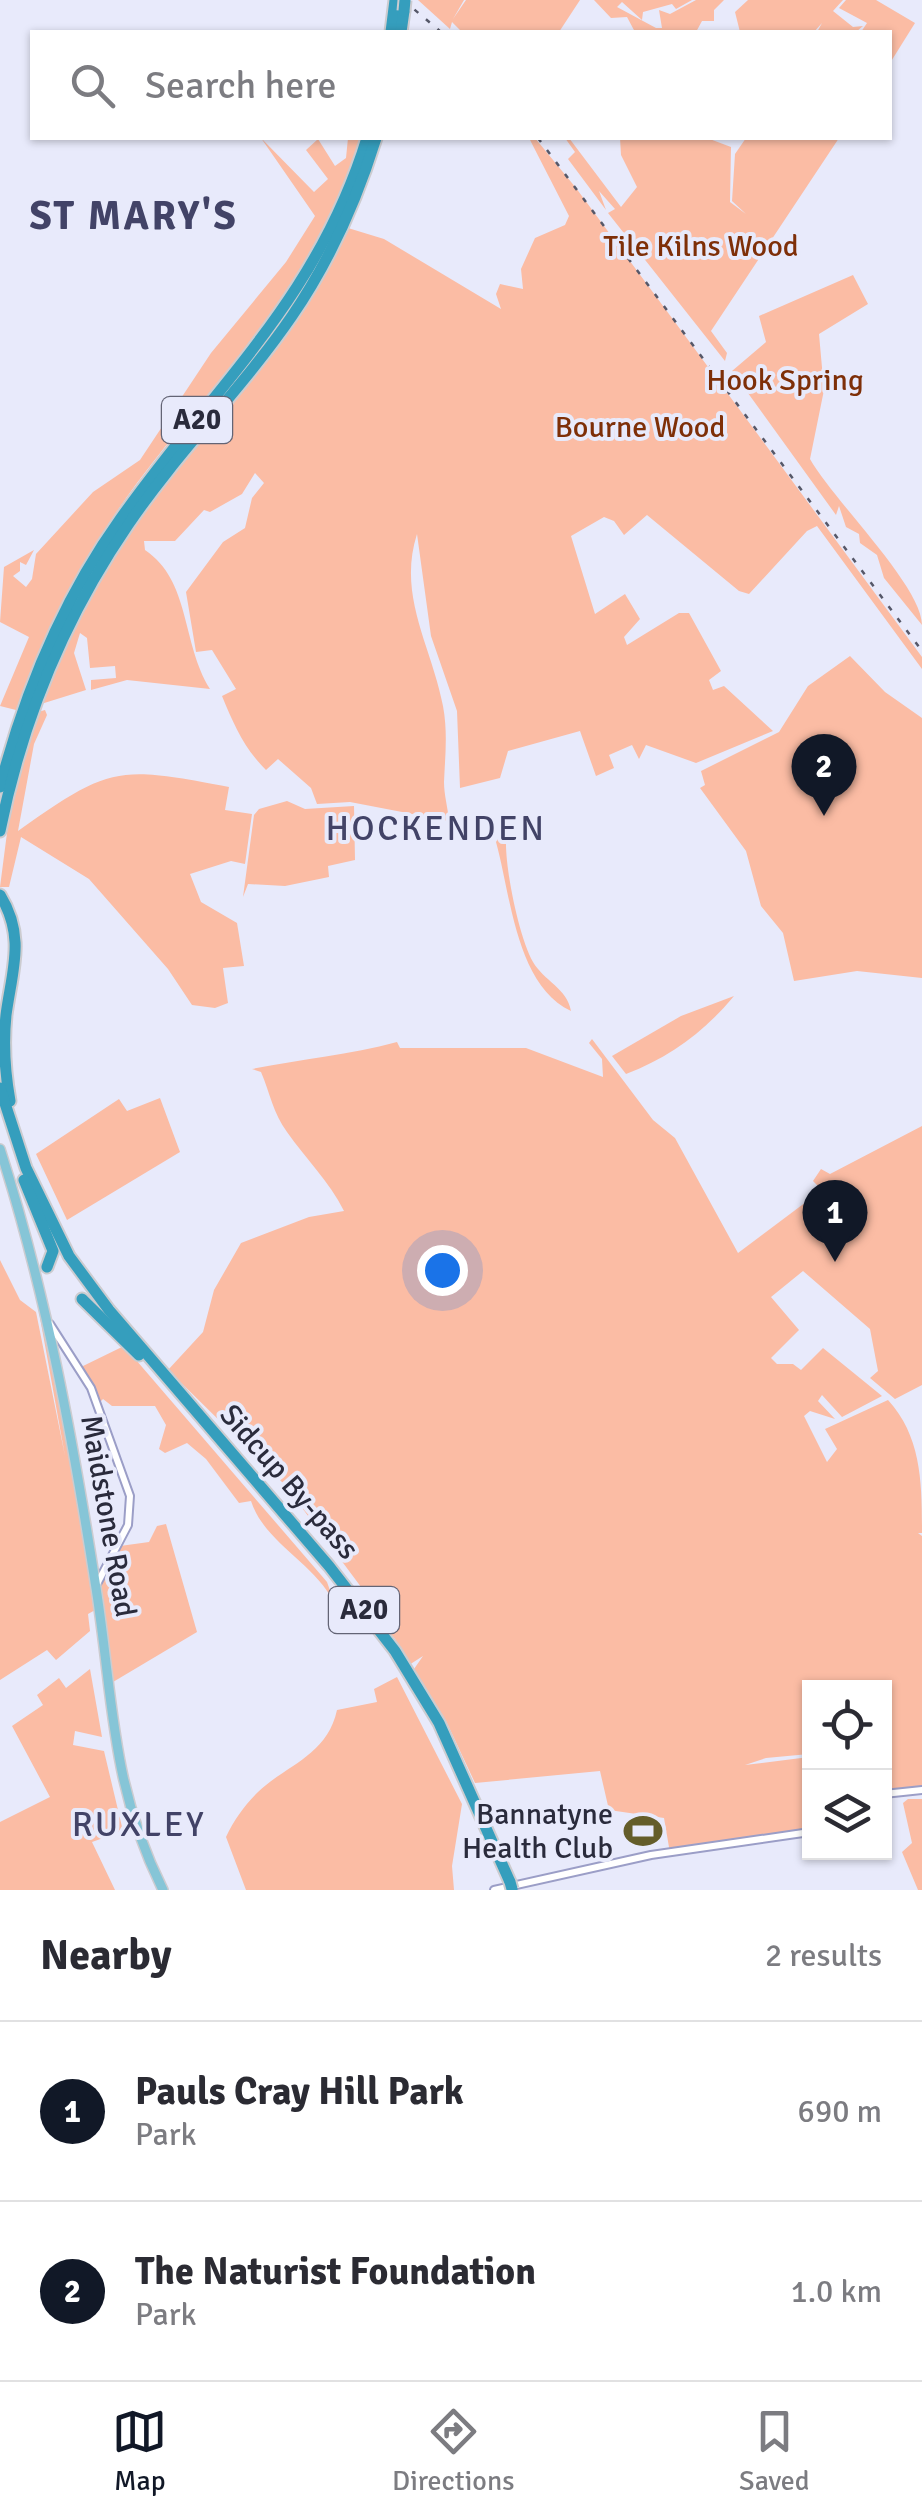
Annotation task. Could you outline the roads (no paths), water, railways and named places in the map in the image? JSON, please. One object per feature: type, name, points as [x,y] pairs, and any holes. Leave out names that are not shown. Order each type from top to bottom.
[{"type":"highway","name":"A20","points":[[0,787],[78,586],[120,519],[283,313],[314,264],[366,140]]},
{"type":"highway","name":"A20","points":[[0,831],[28,709],[86,591],[181,454],[294,314],[342,226],[378,140]]},
{"type":"highway","name":"A20","points":[[0,895],[10,911],[18,944],[4,1038],[12,1114],[25,1174]]},
{"type":"highway","name":"A20","points":[[0,1089],[25,1174]]},
{"type":"highway","name":"A20","points":[[0,1112],[25,1174],[70,1256],[146,1361]]},
{"type":"highway","points":[[25,1174],[53,1251],[47,1267]]},
{"type":"highway","points":[[82,1299],[146,1361]]},
{"type":"highway","name":"Sidcup By-pass","points":[[146,1361],[325,1570],[390,1655],[433,1726],[506,1888]]},
{"type":"main road","name":"Maidstone Road","points":[[0,1149],[31,1244],[48,1322],[96,1585],[120,1778],[137,1833],[163,1890]]},
{"type":"street","points":[[48,1322],[91,1388],[130,1496],[128,1525],[96,1585]]},
{"type":"street","points":[[892,1793],[922,1790]]},
{"type":"street","points":[[506,1888],[651,1855],[802,1833]]},
{"type":"railway","points":[[403,0],[439,30]]},
{"type":"railway","points":[[539,140],[922,651]]},
{"type":"place","name":"The Naturist Foundation","points":[[824,816]]},
{"type":"place","name":"Pauls Cray Hill Park","points":[[835,1262]]},
{"type":"place","name":"Bannatyne Health Club","points":[[643,1831]]},
{"type":"district","name":"ST MARY'S","points":[[134,216]]},
{"type":"district","name":"HOCKENDEN","points":[[436,828]]},
{"type":"district","name":"RUXLEY","points":[[139,1824]]},
{"type":"park label","name":"Tile Kilns Wood","points":[[701,246]]},
{"type":"park label","name":"Hook Spring","points":[[785,380]]},
{"type":"park label","name":"Bourne Wood","points":[[640,427]]}]
